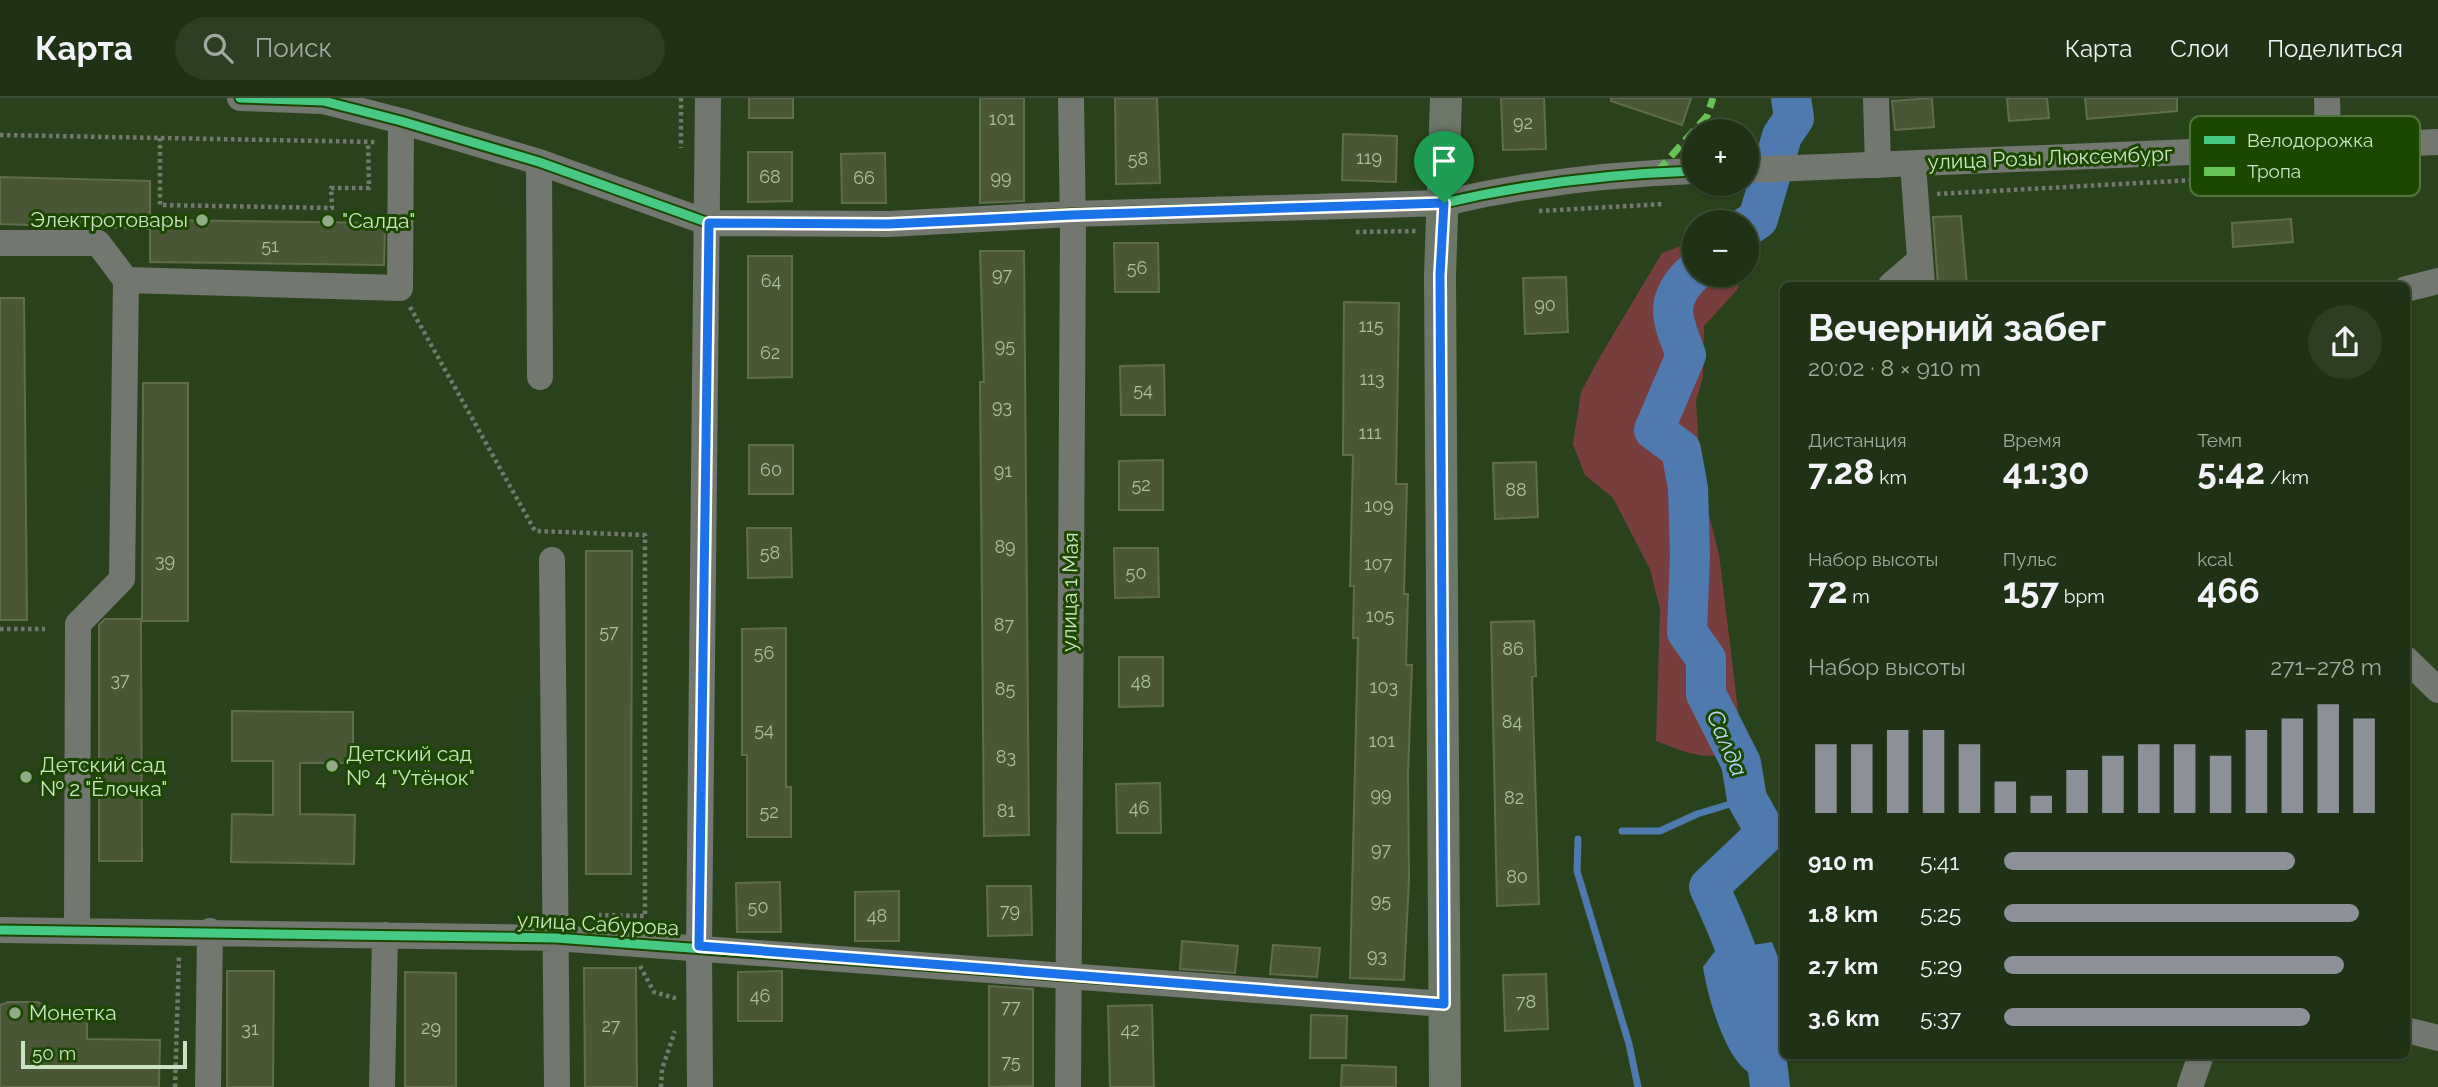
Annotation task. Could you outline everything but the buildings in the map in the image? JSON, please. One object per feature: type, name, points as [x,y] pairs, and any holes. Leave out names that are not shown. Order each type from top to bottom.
[{"type":"main road","points":[[1445,1087],[1440,275],[1446,98]]},
{"type":"street","points":[[240,98],[323,100],[401,132],[539,162],[709,223],[888,224],[1444,203],[1487,193],[1682,172]]},
{"type":"street","points":[[700,1087],[699,946],[709,223],[708,98]]},
{"type":"street","name":"улица 1 Мая","points":[[1068,1087],[1066,974],[1071,98]]},
{"type":"street","points":[[1877,98],[1878,165]]},
{"type":"street","points":[[2327,98],[2327,116]]},
{"type":"street","points":[[126,280],[400,288],[401,132]]},
{"type":"street","name":"улица Розы Люксембург","points":[[2420,143],[2438,142]]},
{"type":"street","name":"улица Розы Люксембург","points":[[1759,170],[2190,152]]},
{"type":"street","points":[[539,162],[540,377]]},
{"type":"street","points":[[1898,282],[1920,273],[1913,164]]},
{"type":"street","points":[[0,243],[98,243],[126,280],[122,579],[78,624],[77,928]]},
{"type":"street","points":[[2410,288],[2438,281]]},
{"type":"street","points":[[552,560],[557,1087]]},
{"type":"street","points":[[2410,663],[2438,690]]},
{"type":"street","name":"улица Сабурова","points":[[0,930],[77,928],[385,935],[556,926],[699,946],[1444,1004]]},
{"type":"street","points":[[208,1087],[210,931]]},
{"type":"street","points":[[382,1087],[385,935]]},
{"type":"street","points":[[2410,1031],[2438,1038]]},
{"type":"street","points":[[2190,1087],[2200,1059]]},
{"type":"path","points":[[681,98],[681,152]]},
{"type":"path","points":[[0,135],[368,142],[401,132]]},
{"type":"path","points":[[160,138],[160,205],[332,208],[331,188],[369,188],[368,142]]},
{"type":"path","points":[[1915,195],[2190,181]]},
{"type":"path","points":[[400,288],[535,531],[645,536],[645,916],[556,926]]},
{"type":"path","points":[[0,629],[44,629]]},
{"type":"path","points":[[175,1087],[179,947]]},
{"type":"shaded area","points":[[1682,246],[1682,287],[1738,287],[1704,326],[1703,377],[1696,401],[1701,484],[1719,554],[1742,743],[1732,750],[1711,756],[1689,753],[1656,741],[1660,609],[1650,569],[1613,498],[1585,475],[1573,444],[1581,392],[1662,253]]},
{"type":"water","points":[[1772,942],[1780,962],[1780,1055],[1767,1059],[1750,1073],[1741,1066],[1725,1041],[1713,1009],[1703,967],[1715,951]]},
{"type":"waterway","name":"Салда","points":[[1759,216],[1782,136],[1794,118],[1791,98]]},
{"type":"waterway","name":"Салда","points":[[1682,285],[1674,301],[1673,311],[1686,355],[1654,430],[1681,450],[1688,488],[1690,555],[1687,632],[1706,659],[1706,694],[1741,763],[1747,799],[1766,833],[1709,887],[1730,935],[1756,1010],[1770,1087]]},
{"type":"waterway","points":[[1622,831],[1660,831],[1697,814],[1747,799]]},
{"type":"waterway","points":[[1578,839],[1577,871],[1629,1044],[1638,1087]]},
{"type":"marked path","points":[[1657,172],[1707,116],[1713,98]]},
{"type":"cycle path","points":[[240,98],[323,101],[401,121],[539,162],[709,223],[889,224],[1072,214],[1444,203],[1568,181],[1682,172]]},
{"type":"cycle path","points":[[0,930],[556,938],[1444,1004]]},
{"type":"place","name":"Электротовары","points":[[202,220]]},
{"type":"place","name":"\"Салда\"","points":[[328,221]]},
{"type":"place","name":"Детский сад № 4 \"Утёнок\"","points":[[332,766]]},
{"type":"place","name":"Детский сад № 2 \"Ёлочка\"","points":[[26,777]]},
{"type":"place","name":"Монетка","points":[[15,1013]]},
{"type":"route","points":[[1444,203],[1440,275],[1440,650],[1444,1004],[699,946],[709,223],[888,224],[1444,203]]}]
